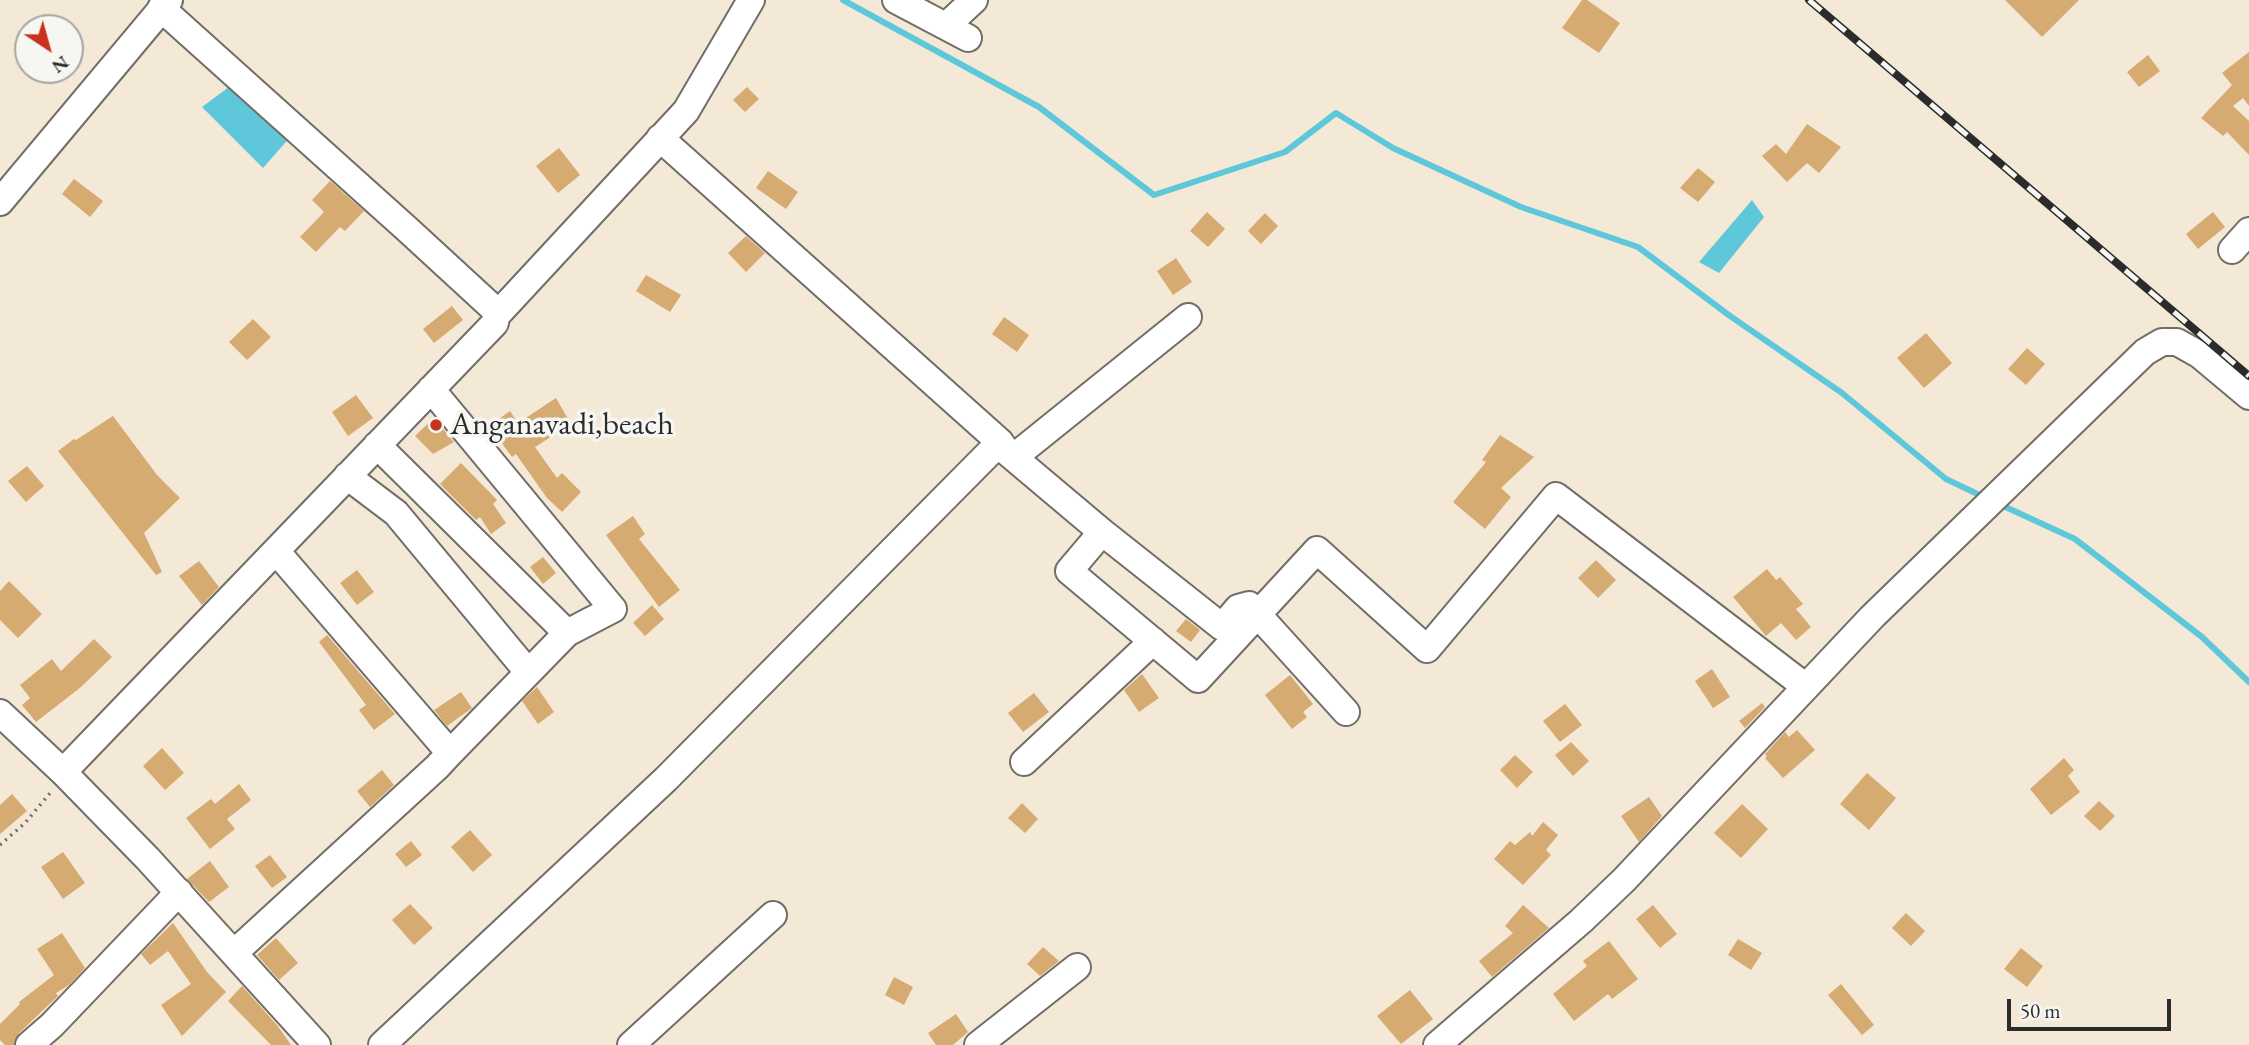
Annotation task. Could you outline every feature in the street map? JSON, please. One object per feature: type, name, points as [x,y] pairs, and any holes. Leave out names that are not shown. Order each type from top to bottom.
[{"type":"street","points":[[496,316],[686,111],[751,0]]},
{"type":"street","points":[[896,0],[957,32],[974,0]]},
{"type":"street","points":[[0,202],[165,4],[494,309],[496,316],[495,323],[63,772]]},
{"type":"street","points":[[660,138],[1007,450],[1102,532],[1222,627],[1238,608],[1250,605],[1346,712]]},
{"type":"street","points":[[382,1045],[666,779],[1007,450],[1188,317]]},
{"type":"street","points":[[1437,1045],[1625,880],[1872,617],[2146,352],[2162,342],[2177,342],[2200,355],[2249,396]]},
{"type":"street","points":[[234,953],[437,767],[567,632],[613,609],[430,389]]},
{"type":"street","points":[[377,445],[567,632]]},
{"type":"street","points":[[347,476],[396,513],[528,672]]},
{"type":"street","points":[[1102,532],[1069,571],[1198,679],[1317,550],[1427,649],[1556,496],[1806,687]]},
{"type":"street","points":[[276,551],[450,753]]},
{"type":"street","points":[[1024,762],[1153,641]]},
{"type":"street","points":[[0,713],[63,772],[179,892],[317,1045]]},
{"type":"street","points":[[29,1045],[52,1025],[179,892]]},
{"type":"street","points":[[631,1045],[773,915]]},
{"type":"street","points":[[978,1045],[1077,967]]},
{"type":"path","points":[[0,845],[48,797],[63,772]]},
{"type":"water","points":[[241,78],[306,119],[263,168],[202,107]]},
{"type":"water","points":[[1752,200],[1764,217],[1719,273],[1699,262]]},
{"type":"building","points":[[1582,0],[1587,0],[1620,23],[1599,53],[1562,28]]},
{"type":"building","points":[[2005,0],[2079,0],[2042,37]]},
{"type":"building","points":[[2249,52],[2249,106],[2243,98],[2233,106],[2249,121],[2249,155],[2227,132],[2223,136],[2201,118],[2232,85],[2222,73]]},
{"type":"building","points":[[2148,55],[2160,71],[2139,87],[2127,72]]},
{"type":"building","points":[[747,87],[759,99],[745,112],[733,100]]},
{"type":"building","points":[[1807,124],[1841,147],[1819,173],[1807,163],[1787,182],[1762,156],[1776,144],[1786,154]]},
{"type":"building","points":[[559,148],[580,175],[558,193],[536,166]]},
{"type":"building","points":[[1698,168],[1715,182],[1698,202],[1680,188]]},
{"type":"building","points":[[768,171],[798,192],[786,209],[756,188]]},
{"type":"building","points":[[74,179],[103,201],[90,217],[62,194]]},
{"type":"building","points":[[330,181],[364,211],[345,231],[340,227],[316,252],[300,237],[324,212],[312,200]]},
{"type":"building","points":[[1207,212],[1225,229],[1208,247],[1190,231]]},
{"type":"building","points":[[2213,212],[2225,227],[2198,249],[2186,234]]},
{"type":"building","points":[[1265,213],[1278,226],[1261,244],[1248,231]]},
{"type":"building","points":[[746,236],[765,253],[746,272],[728,253]]},
{"type":"building","points":[[1176,258],[1192,282],[1173,295],[1157,271]]},
{"type":"building","points":[[646,275],[681,295],[670,312],[636,291]]},
{"type":"building","points":[[452,306],[463,320],[434,343],[423,329]]},
{"type":"building","points":[[1004,317],[1029,335],[1017,352],[992,334]]},
{"type":"building","points":[[253,319],[271,337],[247,360],[229,342]]},
{"type":"building","points":[[1926,333],[1952,363],[1924,388],[1897,358]]},
{"type":"building","points":[[2027,348],[2045,364],[2026,385],[2008,369]]},
{"type":"building","points":[[356,395],[373,418],[348,436],[332,412]]},
{"type":"building","points":[[556,398],[571,424],[535,447],[557,478],[562,473],[581,492],[562,512],[547,498],[516,454],[512,457],[489,426],[510,411],[518,423]]},
{"type":"building","points":[[113,416],[157,475],[180,498],[144,533],[162,572],[156,575],[58,451]]},
{"type":"building","name":"Anganavadi,beach","points":[[434,418],[454,442],[433,454],[415,436]]},
{"type":"building","points":[[1500,435],[1534,457],[1501,488],[1511,497],[1485,529],[1453,502],[1486,462],[1482,460]]},
{"type":"building","points":[[461,463],[497,500],[493,504],[506,523],[491,534],[480,517],[476,520],[440,484]]},
{"type":"building","points":[[27,466],[44,486],[26,502],[8,481]]},
{"type":"building","points":[[633,516],[645,534],[639,539],[680,590],[659,607],[606,535]]},
{"type":"building","points":[[543,557],[556,573],[543,584],[530,567]]},
{"type":"building","points":[[1596,560],[1616,580],[1598,598],[1578,578]]},
{"type":"building","points":[[199,561],[219,587],[202,605],[179,576]]},
{"type":"building","points":[[1767,569],[1776,580],[1780,577],[1803,604],[1796,609],[1811,627],[1796,640],[1781,623],[1766,636],[1733,597]]},
{"type":"building","points":[[357,570],[374,592],[357,605],[340,583]]},
{"type":"building","points":[[9,581],[42,614],[18,638],[0,620],[0,591]]},
{"type":"building","points":[[652,605],[664,619],[645,636],[633,623]]},
{"type":"building","points":[[1186,619],[1200,630],[1191,642],[1176,631]]},
{"type":"building","points":[[327,635],[395,714],[374,730],[359,710],[366,705],[319,642]]},
{"type":"building","points":[[94,639],[112,657],[81,687],[36,722],[22,705],[30,698],[20,685],[52,659],[61,671]]},
{"type":"building","points":[[1712,669],[1730,697],[1713,708],[1695,681]]},
{"type":"building","points":[[1142,674],[1159,698],[1139,712],[1124,690]]},
{"type":"building","points":[[1290,675],[1313,704],[1303,712],[1307,717],[1292,729],[1265,695]]},
{"type":"building","points":[[537,687],[554,712],[538,724],[522,701]]},
{"type":"building","points":[[461,692],[472,708],[447,726],[434,710]]},
{"type":"building","points":[[1034,693],[1049,712],[1023,732],[1008,713]]},
{"type":"building","points":[[1762,703],[1765,707],[1745,728],[1739,721]]},
{"type":"building","points":[[1565,704],[1582,725],[1560,742],[1543,721]]},
{"type":"building","points":[[1797,730],[1815,750],[1783,778],[1765,758],[1765,754],[1785,732],[1789,737]]},
{"type":"building","points":[[1571,742],[1589,761],[1573,776],[1555,755]]},
{"type":"building","points":[[162,748],[184,773],[165,790],[143,766]]},
{"type":"building","points":[[1515,755],[1533,772],[1517,788],[1500,770]]},
{"type":"building","points":[[2064,758],[2074,770],[2068,776],[2080,792],[2051,815],[2030,789]]},
{"type":"building","points":[[382,770],[394,785],[370,807],[357,791]]},
{"type":"building","points":[[1867,773],[1896,798],[1869,830],[1840,804]]},
{"type":"building","points":[[239,784],[251,800],[227,819],[235,829],[210,849],[186,818],[211,799],[215,804]]},
{"type":"building","points":[[12,794],[27,811],[0,834],[0,805]]},
{"type":"building","points":[[1649,797],[1662,816],[1639,842],[1621,816]]},
{"type":"building","points":[[2099,801],[2115,816],[2100,831],[2084,816]]},
{"type":"building","points":[[1022,803],[1038,819],[1025,833],[1008,818]]},
{"type":"building","points":[[1742,804],[1768,829],[1741,858],[1714,833]]},
{"type":"building","points":[[1543,822],[1558,835],[1546,850],[1551,855],[1523,885],[1494,859],[1510,841],[1515,845],[1530,832],[1532,836]]},
{"type":"building","points":[[470,830],[492,855],[473,872],[451,847]]},
{"type":"building","points":[[411,841],[422,855],[406,867],[395,854]]},
{"type":"building","points":[[63,852],[85,883],[63,899],[41,867]]},
{"type":"building","points":[[270,855],[287,877],[272,888],[255,866]]},
{"type":"building","points":[[210,861],[229,887],[209,902],[187,879]]},
{"type":"building","points":[[410,904],[433,928],[414,945],[392,920]]},
{"type":"building","points":[[1523,905],[1549,928],[1492,977],[1479,961],[1513,933],[1505,926]]},
{"type":"building","points":[[1653,905],[1677,934],[1660,948],[1636,919]]},
{"type":"building","points":[[1906,913],[1925,931],[1911,946],[1892,928]]},
{"type":"building","points":[[173,923],[207,972],[226,992],[182,1036],[161,1005],[191,984],[168,951],[150,965],[141,954]]},
{"type":"building","points":[[62,933],[85,968],[69,985],[56,993],[58,996],[19,1033],[14,1045],[5,1045],[0,1040],[0,1024],[19,1002],[54,975],[37,949]]},
{"type":"building","points":[[276,938],[298,963],[279,980],[257,955]]},
{"type":"building","points":[[1738,939],[1762,953],[1751,970],[1728,955]]},
{"type":"building","points":[[1609,941],[1638,979],[1612,999],[1608,994],[1574,1021],[1553,994],[1587,966],[1583,961]]},
{"type":"building","points":[[1043,947],[1059,961],[1040,976],[1027,964]]},
{"type":"building","points":[[2021,948],[2043,966],[2027,987],[2004,969]]},
{"type":"building","points":[[894,977],[913,987],[904,1005],[885,995]]},
{"type":"building","points":[[1841,984],[1874,1025],[1862,1035],[1828,995]]},
{"type":"building","points":[[242,986],[291,1045],[271,1045],[228,1001]]},
{"type":"building","points":[[1410,990],[1433,1019],[1401,1044],[1377,1016]]},
{"type":"building","points":[[956,1014],[968,1032],[953,1045],[936,1045],[928,1033]]},
{"type":"waterway","points":[[843,0],[1039,107],[1154,195],[1285,152],[1336,113],[1393,148],[1521,207],[1638,247],[1730,316],[1842,393],[1946,479],[1986,498]]},
{"type":"waterway","points":[[1999,504],[2075,539],[2202,637],[2249,682]]},
{"type":"railway","points":[[1809,0],[2249,376]]},
{"type":"place","name":"Anganavadi,beach","points":[[436,425]]}]
